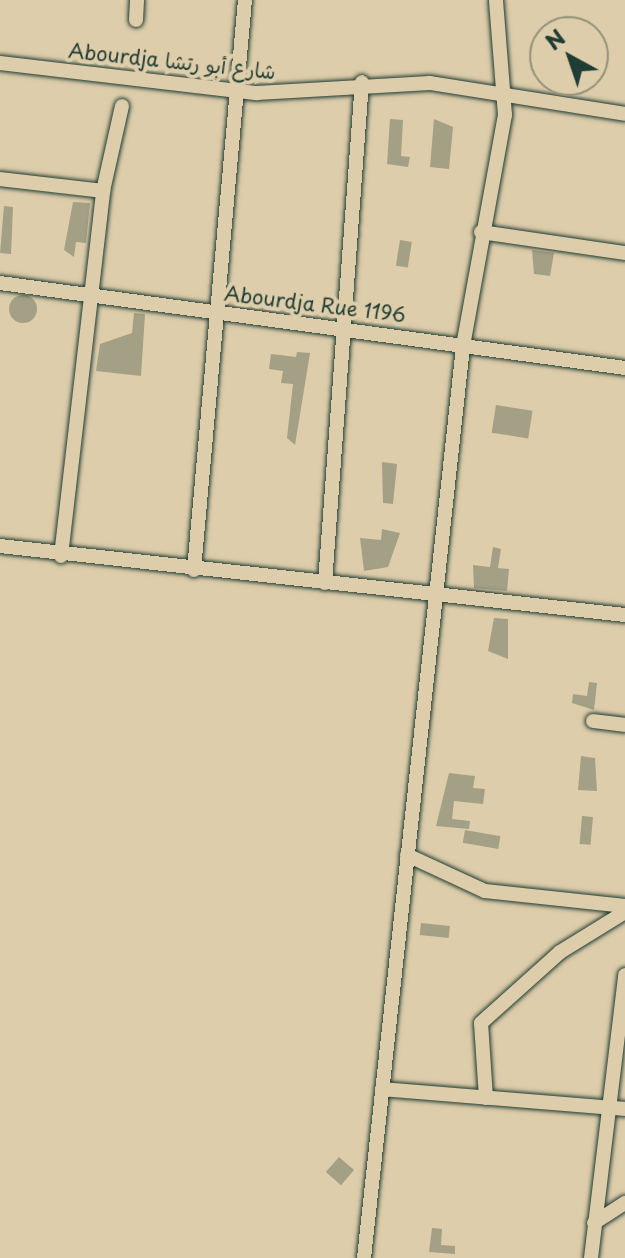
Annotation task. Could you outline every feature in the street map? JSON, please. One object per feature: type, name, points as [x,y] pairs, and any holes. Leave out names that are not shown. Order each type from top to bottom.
[{"type":"street","points":[[136,20],[137,0]]},
{"type":"street","points":[[194,570],[245,0]]},
{"type":"street","points":[[364,1258],[463,346],[507,95],[496,0]]},
{"type":"street","name":"Abourdja شارع أبو رتشا","points":[[0,63],[239,91],[362,82],[430,83],[625,114]]},
{"type":"street","points":[[325,583],[362,82]]},
{"type":"street","points":[[61,556],[103,191],[122,106]]},
{"type":"street","points":[[0,179],[103,191]]},
{"type":"street","points":[[481,232],[625,253]]},
{"type":"street","name":"Abourdja Rue 1196","points":[[0,283],[344,326],[625,368]]},
{"type":"street","points":[[0,546],[61,556],[625,615]]},
{"type":"street","points":[[593,721],[625,725]]},
{"type":"street","points":[[407,855],[485,891],[625,909]]},
{"type":"street","points":[[486,1098],[481,1023],[560,952],[625,909]]},
{"type":"street","points":[[591,1258],[625,975]]},
{"type":"street","points":[[382,1089],[625,1109]]},
{"type":"street","points":[[594,1223],[625,1203]]},
{"type":"building","points":[[390,119],[403,120],[401,156],[410,157],[408,167],[387,164]]},
{"type":"building","points":[[434,119],[453,127],[449,169],[430,167]]},
{"type":"building","points":[[73,202],[90,203],[86,243],[76,242],[74,257],[64,250]]},
{"type":"building","points":[[4,206],[13,207],[11,254],[0,253]]},
{"type":"building","points":[[400,240],[412,242],[408,268],[396,266]]},
{"type":"building","points":[[532,250],[554,253],[550,276],[534,274]]},
{"type":"building","points":[[23,295],[33,299],[37,309],[33,319],[23,323],[13,319],[9,309],[13,299]]},
{"type":"building","points":[[134,313],[145,314],[141,376],[96,371],[100,344],[132,333]]},
{"type":"building","points":[[297,352],[310,353],[295,445],[287,438],[293,384],[281,383],[283,371],[269,369],[271,354],[296,357]]},
{"type":"building","points":[[496,405],[533,411],[528,438],[492,433]]},
{"type":"building","points":[[382,462],[397,464],[393,504],[383,503]]},
{"type":"building","points":[[382,529],[400,533],[388,567],[364,571],[360,538],[381,540]]},
{"type":"building","points":[[493,547],[501,549],[498,568],[509,569],[507,591],[474,588],[473,565],[490,567]]},
{"type":"building","points":[[494,618],[508,619],[508,659],[488,651]]},
{"type":"building","points":[[589,682],[597,683],[594,710],[572,703],[573,694],[587,696]]},
{"type":"building","points":[[581,756],[595,758],[597,791],[578,790]]},
{"type":"building","points":[[449,773],[475,776],[473,788],[485,789],[483,804],[454,801],[452,819],[470,821],[469,829],[436,826]]},
{"type":"building","points":[[582,816],[593,817],[591,845],[580,844]]},
{"type":"building","points":[[465,830],[500,836],[498,849],[463,843]]},
{"type":"building","points":[[421,923],[450,926],[449,938],[420,935]]},
{"type":"building","points":[[339,1157],[354,1170],[341,1185],[326,1172]]},
{"type":"building","points":[[432,1228],[442,1229],[441,1245],[455,1246],[455,1254],[429,1252]]}]
